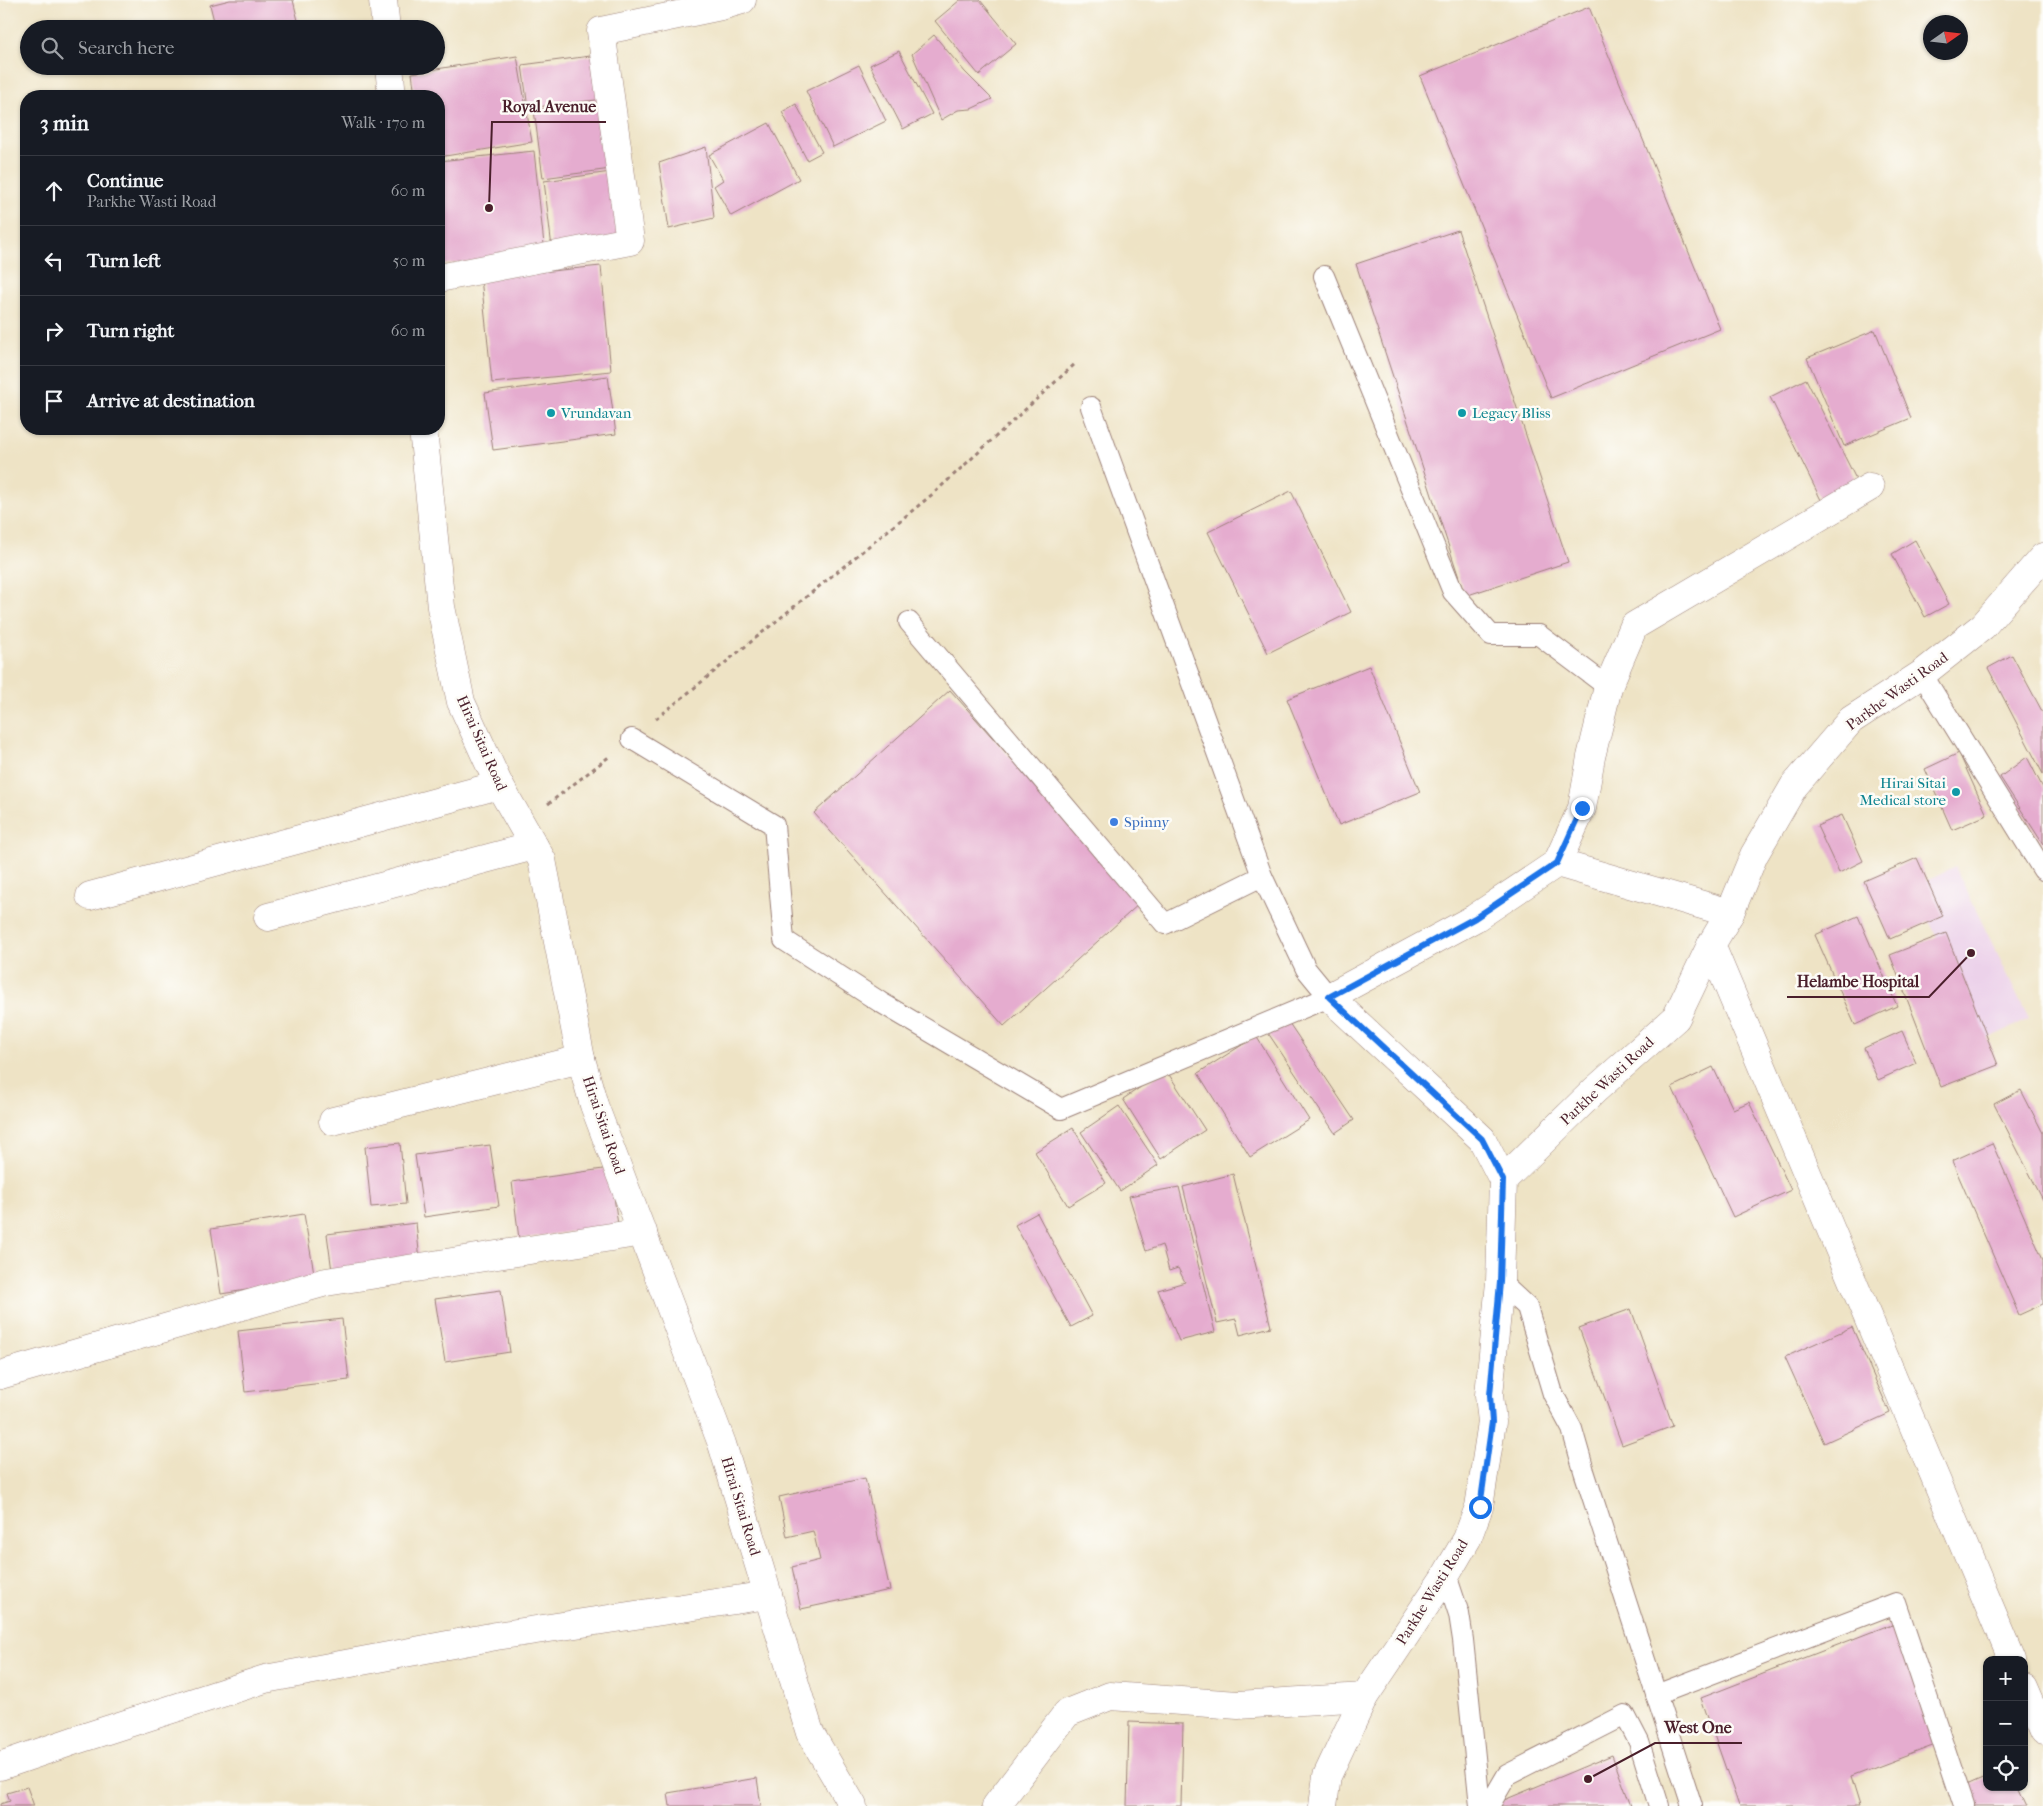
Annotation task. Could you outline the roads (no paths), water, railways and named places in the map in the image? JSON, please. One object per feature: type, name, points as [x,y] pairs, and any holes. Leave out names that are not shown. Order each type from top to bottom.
[{"type":"street","points":[[383,0],[385,20]]},
{"type":"street","points":[[445,277],[630,241],[601,31],[742,0]]},
{"type":"street","points":[[390,75],[391,90]]},
{"type":"street","name":"Hirai Sitai Road","points":[[424,435],[441,607],[461,702],[500,785],[542,860],[581,1059],[594,1105],[722,1444],[810,1733],[853,1806]]},
{"type":"street","points":[[1503,1180],[1482,1139],[1329,997],[1475,918],[1557,863],[1582,808],[1591,757],[1608,687],[1634,626],[1870,488]]},
{"type":"street","name":"Parkhe Wasti Road","points":[[1323,1806],[1327,1776],[1364,1697],[1446,1575],[1467,1539],[1480,1507],[1492,1422],[1490,1395],[1500,1282],[1503,1180],[1595,1090],[1676,1018],[1711,945],[1730,913],[1754,855],[1794,786],[1851,720],[1922,674],[1984,626],[2043,558]]},
{"type":"street","points":[[90,896],[500,785]]},
{"type":"street","points":[[268,917],[528,835]]},
{"type":"street","points":[[1557,863],[1730,913]]},
{"type":"street","points":[[1711,945],[2010,1656]]},
{"type":"street","points":[[333,1121],[581,1059]]},
{"type":"street","points":[[0,1375],[326,1282],[643,1232]]},
{"type":"street","points":[[0,1766],[265,1679],[496,1636],[768,1595]]},
{"type":"street","points":[[996,1806],[1067,1713],[1110,1696],[1238,1705],[1364,1697]]},
{"type":"street","points":[[2028,1697],[2043,1732]]},
{"type":"lane","points":[[1324,276],[1453,592],[1491,635],[1539,635],[1608,687]]},
{"type":"lane","points":[[632,739],[774,826],[784,940],[880,1002],[1061,1109],[1329,997],[1306,969],[1262,876],[1091,407]]},
{"type":"lane","points":[[910,622],[1165,924],[1262,876]]},
{"type":"lane","points":[[1922,674],[2043,870]]},
{"type":"lane","points":[[1500,1282],[1527,1307],[1553,1394],[1572,1429],[1692,1806]]},
{"type":"lane","points":[[1446,1575],[1458,1614],[1463,1640],[1480,1806]]},
{"type":"lane","points":[[1656,1695],[1896,1603],[1964,1806]]},
{"type":"lane","points":[[1489,1806],[1507,1775],[1625,1715],[1639,1742],[1659,1806]]},
{"type":"place","name":"Royal Avenue","points":[[489,208]]},
{"type":"place","name":"Vrundavan","points":[[551,413]]},
{"type":"place","name":"Legacy Bliss","points":[[1462,413]]},
{"type":"place","name":"Hirai Sitai Medical store","points":[[1956,792]]},
{"type":"place","name":"Spinny","points":[[1114,822]]},
{"type":"place","name":"Helambe Hospital","points":[[1971,953]]},
{"type":"place","name":"West One","points":[[1588,1779]]}]
